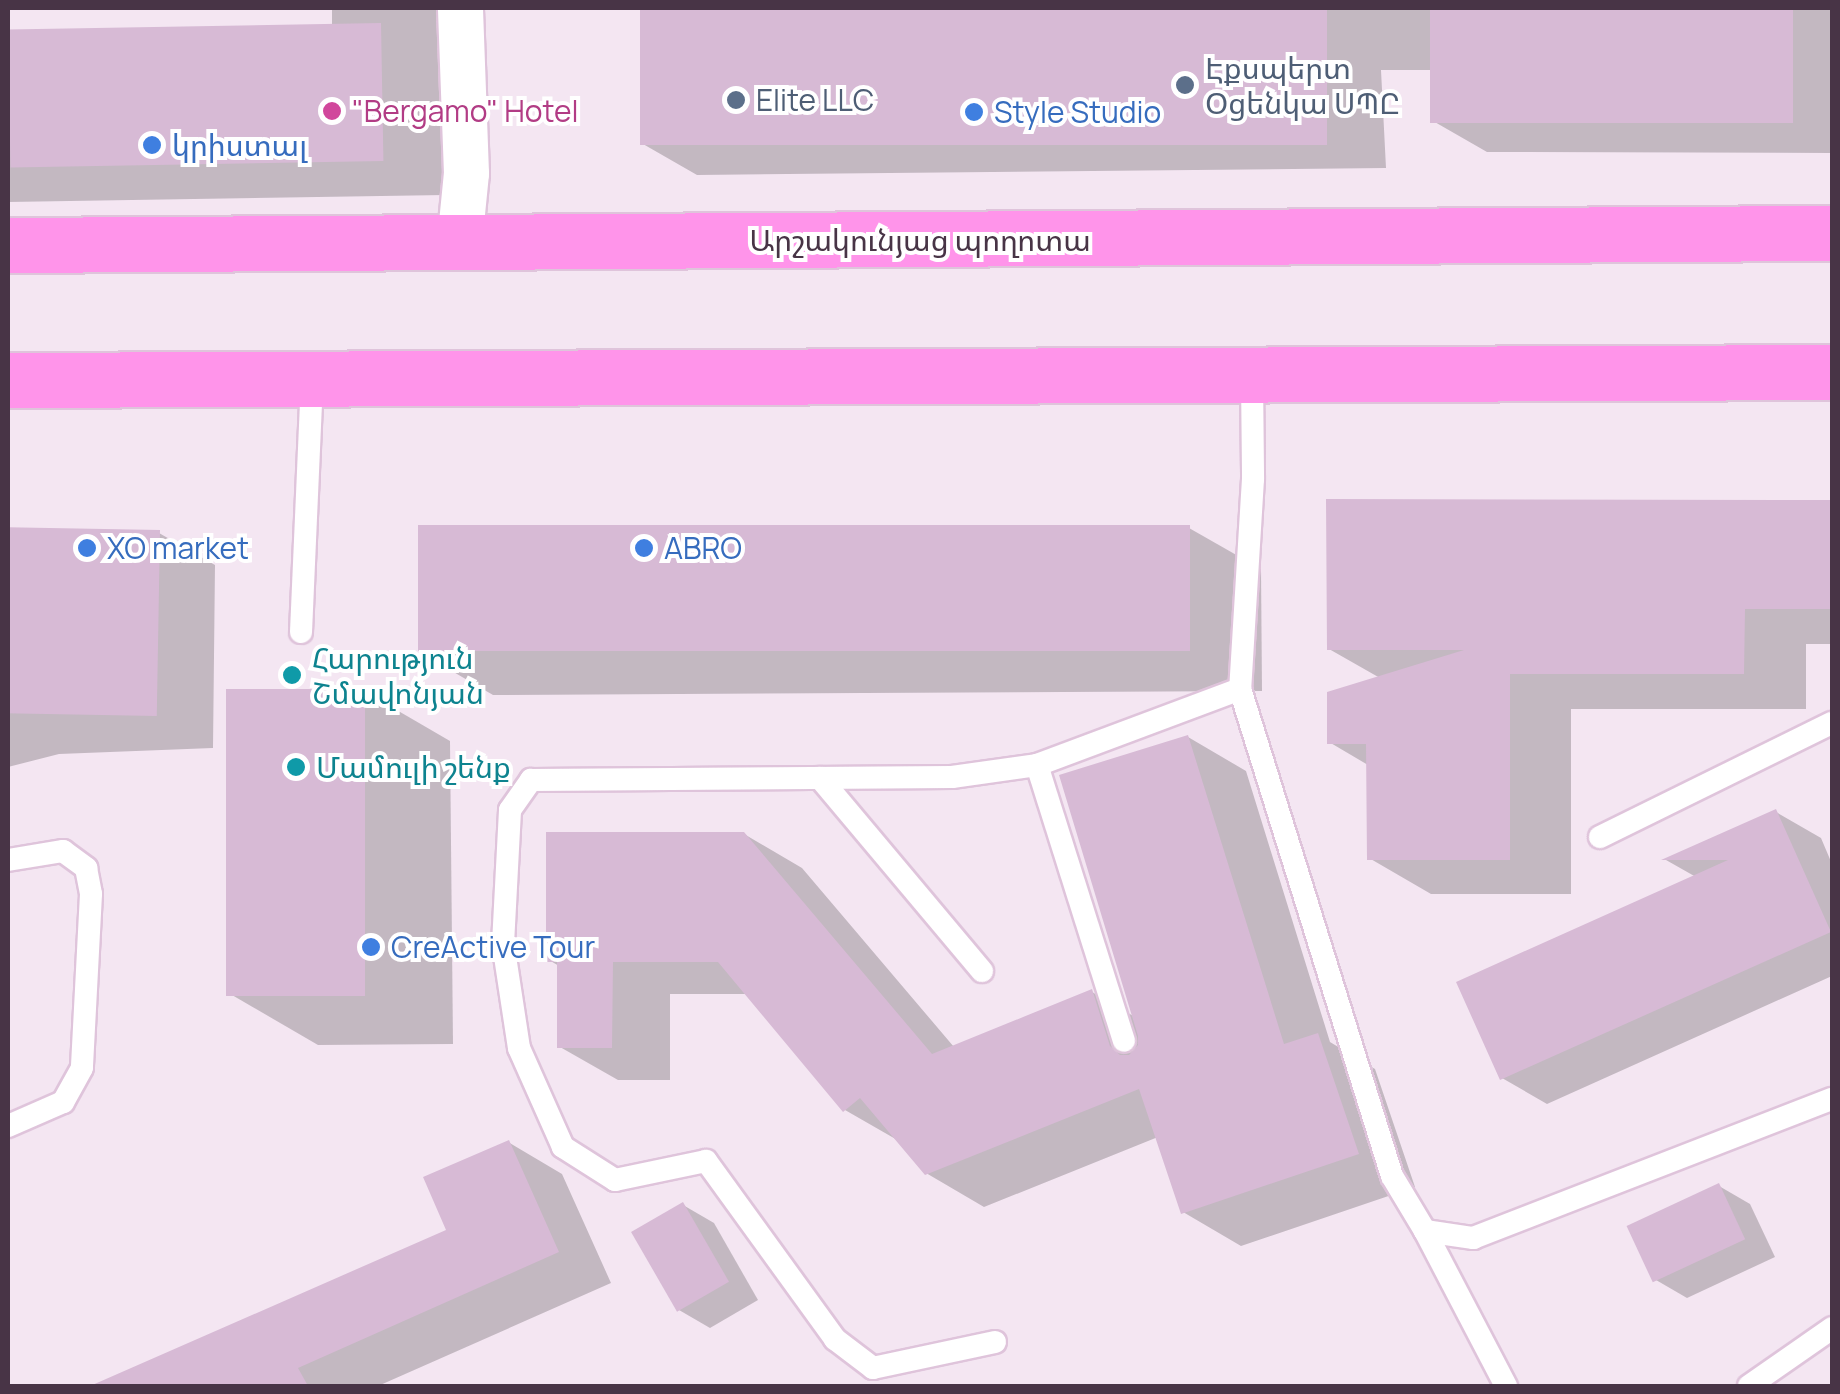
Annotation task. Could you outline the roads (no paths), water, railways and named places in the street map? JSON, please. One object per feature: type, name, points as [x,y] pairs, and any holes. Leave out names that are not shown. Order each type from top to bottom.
[{"type":"main road","name":"Արշակունյաց պողոտա","points":[[8,245],[1832,233]]},
{"type":"main road","points":[[8,380],[1832,372]]},
{"type":"street","points":[[459,243],[466,173],[460,8]]},
{"type":"lane","points":[[1252,377],[1253,479],[1240,689],[1392,1176],[1506,1386]]},
{"type":"lane","points":[[301,632],[312,378]]},
{"type":"lane","points":[[995,1342],[873,1368],[835,1340],[706,1161],[615,1180],[563,1147],[519,1048],[504,925],[510,810],[531,780],[952,777],[1037,764],[1240,689]]},
{"type":"lane","points":[[1600,837],[1832,723]]},
{"type":"lane","points":[[1037,764],[1124,1041]]},
{"type":"lane","points":[[820,778],[982,971]]},
{"type":"lane","points":[[8,860],[64,851],[86,868],[91,894],[82,1068],[62,1102],[8,1126]]},
{"type":"lane","points":[[1425,1231],[1473,1238],[1832,1100]]},
{"type":"lane","points":[[1749,1386],[1832,1328]]},
{"type":"place","name":"Էքսպերտ Օցենկա ՍՊԸ","points":[[1185,85]]},
{"type":"place","name":"Elite LLC","points":[[736,100]]},
{"type":"place","name":"\"Bergamo\" Hotel","points":[[332,111]]},
{"type":"place","name":"Style Studio","points":[[974,112]]},
{"type":"place","name":"կրիստալ","points":[[152,145]]},
{"type":"place","name":"XO market","points":[[87,548]]},
{"type":"place","name":"ABRO","points":[[644,548]]},
{"type":"place","name":"Հարություն Շմավոնյան","points":[[292,675]]},
{"type":"place","name":"Մամուլի շենք","points":[[296,767]]},
{"type":"place","name":"CreActive Tour","points":[[371,947]]}]
